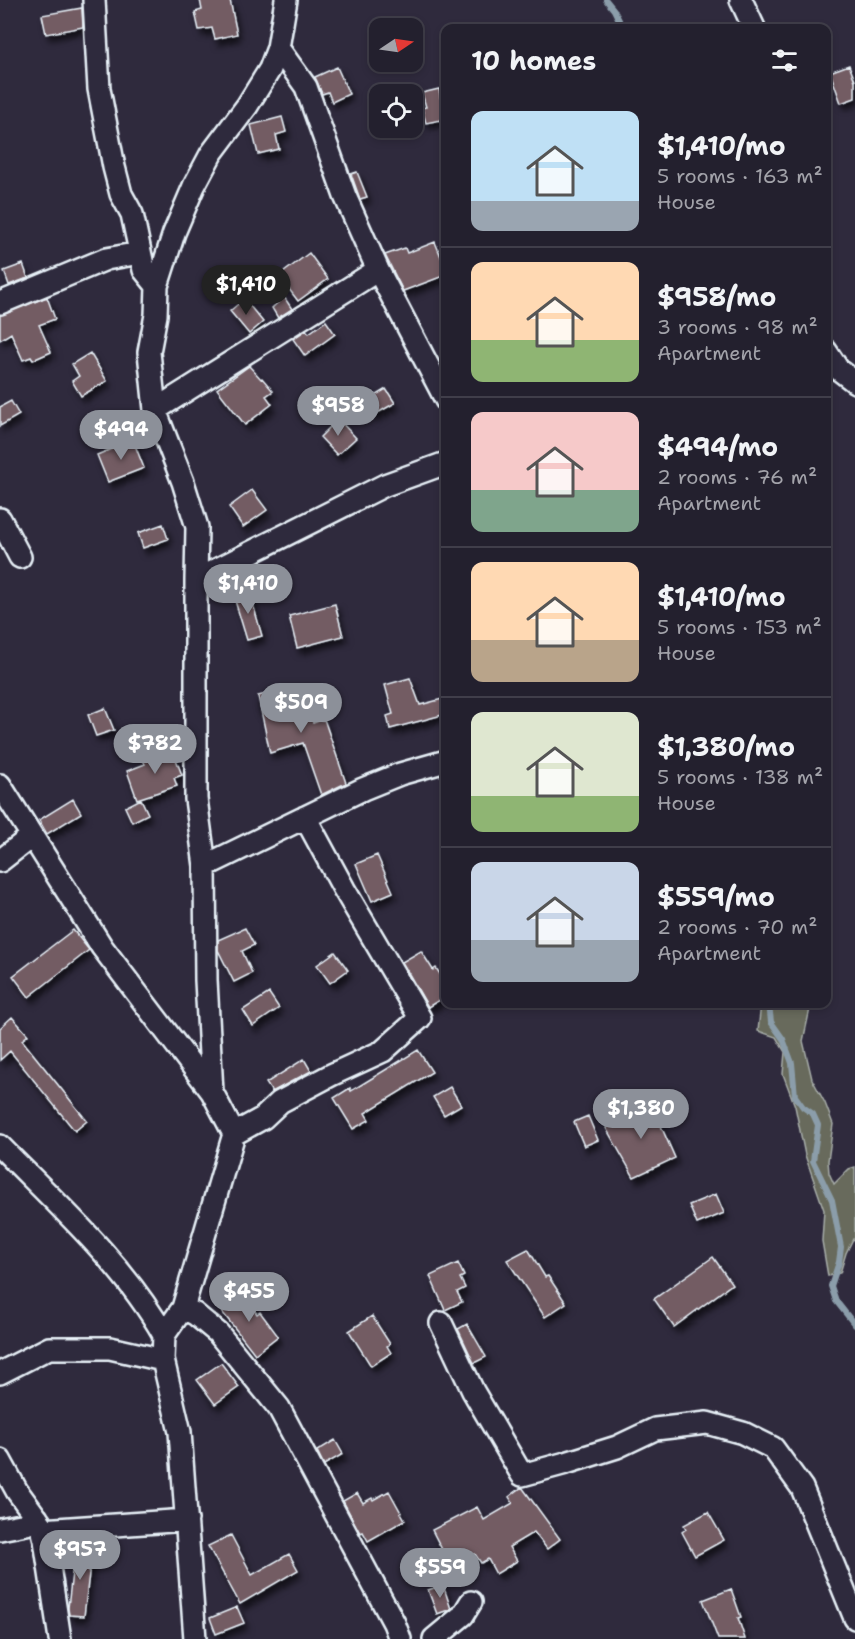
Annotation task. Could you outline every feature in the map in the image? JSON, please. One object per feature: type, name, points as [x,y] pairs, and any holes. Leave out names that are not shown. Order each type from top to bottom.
[{"type":"street","points":[[94,0],[101,100],[114,167],[121,194],[132,214],[144,270],[157,286]]},
{"type":"street","points":[[212,1092],[206,980],[205,866],[196,799],[196,526],[183,482],[155,410],[149,352],[156,315],[157,286],[174,233],[194,186],[211,154],[247,106],[270,69],[278,48],[286,0]]},
{"type":"street","points":[[741,0],[752,24]]},
{"type":"street","points":[[278,48],[306,87],[345,196],[378,270],[441,390]]},
{"type":"street","points":[[0,303],[106,259],[140,253]]},
{"type":"street","points":[[155,410],[378,270]]},
{"type":"street","points":[[831,358],[838,369],[855,382]]},
{"type":"street","points":[[196,579],[385,485],[441,465]]},
{"type":"street","points":[[0,519],[20,557]]},
{"type":"street","points":[[205,866],[400,774],[441,762]]},
{"type":"street","points":[[0,785],[102,947],[212,1092],[234,1134],[183,1308],[164,1335]]},
{"type":"street","points":[[234,1134],[263,1118],[280,1102],[331,1075],[383,1052],[420,1018],[344,889],[305,817]]},
{"type":"street","points":[[0,861],[32,836]]},
{"type":"street","points":[[0,1146],[83,1230],[147,1306],[164,1335],[163,1360],[180,1432],[195,1639]]},
{"type":"street","points":[[183,1308],[195,1314],[218,1333],[279,1408],[394,1623],[400,1639]]},
{"type":"street","points":[[441,1323],[472,1391],[514,1458],[522,1475],[616,1447],[655,1429],[706,1423],[743,1433],[773,1448],[802,1488],[855,1618]]},
{"type":"street","points":[[0,1373],[49,1348],[110,1348],[163,1360]]},
{"type":"street","points":[[0,1460],[17,1491],[40,1524],[60,1639]]},
{"type":"street","points":[[0,1529],[26,1524],[187,1520]]},
{"type":"street","points":[[434,1639],[463,1615],[471,1602]]},
{"type":"green space","points":[[761,1008],[810,1008],[803,1041],[812,1079],[833,1124],[828,1161],[829,1173],[834,1184],[849,1169],[855,1167],[855,1240],[853,1239],[846,1253],[840,1273],[828,1276],[822,1241],[824,1210],[805,1155],[795,1106],[783,1074],[785,1052],[776,1037],[758,1031]]},
{"type":"building","points":[[200,0],[230,0],[237,34],[215,39],[212,28],[199,30],[195,12],[202,10]]},
{"type":"building","points":[[82,8],[83,27],[46,34],[42,15]]},
{"type":"building","points":[[849,65],[855,81],[855,98],[841,103],[831,72]]},
{"type":"building","points":[[337,67],[349,94],[332,102],[328,92],[322,94],[315,77]]},
{"type":"building","points":[[439,89],[441,120],[426,123],[423,108],[426,107],[423,93]]},
{"type":"building","points":[[282,117],[286,132],[276,135],[279,149],[258,154],[251,125]]},
{"type":"building","points":[[357,172],[367,197],[360,199],[351,174]]},
{"type":"building","points":[[435,242],[441,257],[441,277],[403,291],[385,255],[405,248],[407,253]]},
{"type":"building","points":[[309,253],[328,279],[298,301],[279,276]]},
{"type":"building","points":[[23,264],[28,278],[9,285],[4,271]]},
{"type":"building","points":[[47,297],[55,319],[39,325],[51,352],[33,360],[31,357],[23,360],[11,333],[0,340],[0,315]]},
{"type":"building","points":[[284,297],[292,309],[278,318],[272,308]]},
{"type":"building","points":[[244,299],[263,322],[249,334],[230,311]]},
{"type":"building","points":[[326,321],[335,334],[305,356],[293,339],[306,330],[309,333]]},
{"type":"building","points":[[90,353],[107,381],[81,396],[72,381],[79,376],[72,364]]},
{"type":"building","points":[[249,366],[273,391],[266,396],[272,404],[245,425],[217,389]]},
{"type":"building","points":[[386,389],[395,403],[374,415],[366,401]]},
{"type":"building","points":[[11,401],[19,415],[0,426],[0,407]]},
{"type":"building","points":[[338,419],[356,438],[337,455],[320,437]]},
{"type":"building","points":[[133,440],[144,468],[108,482],[97,455]]},
{"type":"building","points":[[252,490],[267,510],[243,527],[229,507]]},
{"type":"building","points":[[163,524],[168,539],[143,548],[138,533]]},
{"type":"building","points":[[249,590],[262,636],[247,640],[233,594]]},
{"type":"building","points":[[335,604],[343,636],[297,648],[289,616]]},
{"type":"building","points":[[410,678],[420,705],[441,699],[441,715],[390,729],[387,716],[393,714],[385,685]]},
{"type":"building","points":[[303,685],[313,723],[324,719],[346,783],[321,795],[303,743],[270,753],[258,696]]},
{"type":"building","points":[[105,708],[114,730],[96,736],[88,715]]},
{"type":"building","points":[[157,753],[159,759],[174,754],[182,775],[174,778],[177,786],[137,799],[127,771],[145,764],[142,758]]},
{"type":"building","points":[[73,799],[81,813],[47,834],[39,820]]},
{"type":"building","points":[[141,799],[148,814],[132,822],[125,807]]},
{"type":"building","points":[[377,855],[393,892],[372,901],[356,864]]},
{"type":"building","points":[[245,928],[254,945],[242,951],[252,973],[234,982],[218,950],[218,940]]},
{"type":"building","points":[[73,930],[89,950],[29,997],[13,976]]},
{"type":"building","points":[[421,951],[433,970],[436,968],[441,976],[441,999],[428,1007],[402,962]]},
{"type":"building","points":[[335,952],[348,970],[330,983],[317,965]]},
{"type":"building","points":[[269,993],[279,1008],[253,1026],[243,1010]]},
{"type":"building","points":[[12,1017],[28,1035],[22,1040],[87,1121],[75,1131],[10,1051],[0,1060],[0,1028]]},
{"type":"building","points":[[418,1050],[432,1072],[365,1113],[369,1120],[353,1129],[334,1098],[350,1088],[351,1091]]},
{"type":"building","points":[[304,1059],[311,1071],[272,1092],[266,1083]]},
{"type":"building","points":[[450,1087],[461,1105],[444,1115],[433,1097]]},
{"type":"building","points":[[650,1101],[675,1158],[634,1177],[606,1128]]},
{"type":"building","points":[[588,1116],[598,1140],[584,1146],[574,1122]]},
{"type":"building","points":[[716,1194],[724,1213],[697,1224],[689,1205]]},
{"type":"building","points":[[528,1249],[545,1277],[548,1276],[566,1303],[545,1317],[507,1260]]},
{"type":"building","points":[[713,1257],[732,1284],[674,1327],[654,1299]]},
{"type":"building","points":[[458,1263],[464,1276],[460,1278],[465,1288],[457,1292],[462,1302],[445,1310],[430,1276]]},
{"type":"building","points":[[236,1295],[238,1298],[243,1295],[257,1314],[260,1312],[278,1336],[255,1354],[219,1308]]},
{"type":"building","points":[[372,1316],[390,1344],[387,1346],[391,1353],[371,1366],[349,1331]]},
{"type":"building","points":[[467,1324],[486,1357],[474,1363],[458,1329]]},
{"type":"building","points":[[221,1363],[239,1387],[215,1404],[197,1380]]},
{"type":"building","points":[[335,1440],[343,1454],[324,1465],[317,1451]]},
{"type":"building","points":[[522,1487],[560,1539],[547,1549],[534,1532],[509,1547],[517,1561],[496,1574],[488,1559],[481,1563],[475,1554],[450,1565],[432,1530],[477,1507],[484,1520],[513,1503],[509,1497]]},
{"type":"building","points":[[389,1491],[405,1520],[368,1541],[363,1532],[360,1533],[343,1501],[357,1493],[363,1503]]},
{"type":"building","points":[[708,1512],[724,1540],[695,1556],[682,1532],[686,1529],[684,1525]]},
{"type":"building","points":[[231,1535],[252,1575],[289,1554],[298,1570],[240,1604],[208,1546]]},
{"type":"building","points":[[75,1546],[92,1548],[84,1616],[69,1615],[68,1608]]},
{"type":"building","points":[[443,1585],[451,1609],[437,1614],[428,1590]]},
{"type":"building","points":[[731,1589],[741,1617],[738,1618],[745,1639],[718,1639],[703,1600]]},
{"type":"building","points":[[237,1607],[244,1623],[216,1634],[210,1618]]},
{"type":"waterway","points":[[606,0],[621,24]]},
{"type":"waterway","points":[[769,1008],[771,1022],[783,1039],[792,1063],[795,1096],[803,1107],[813,1114],[818,1125],[813,1161],[832,1200],[841,1247],[831,1286],[836,1301],[855,1325]]}]
